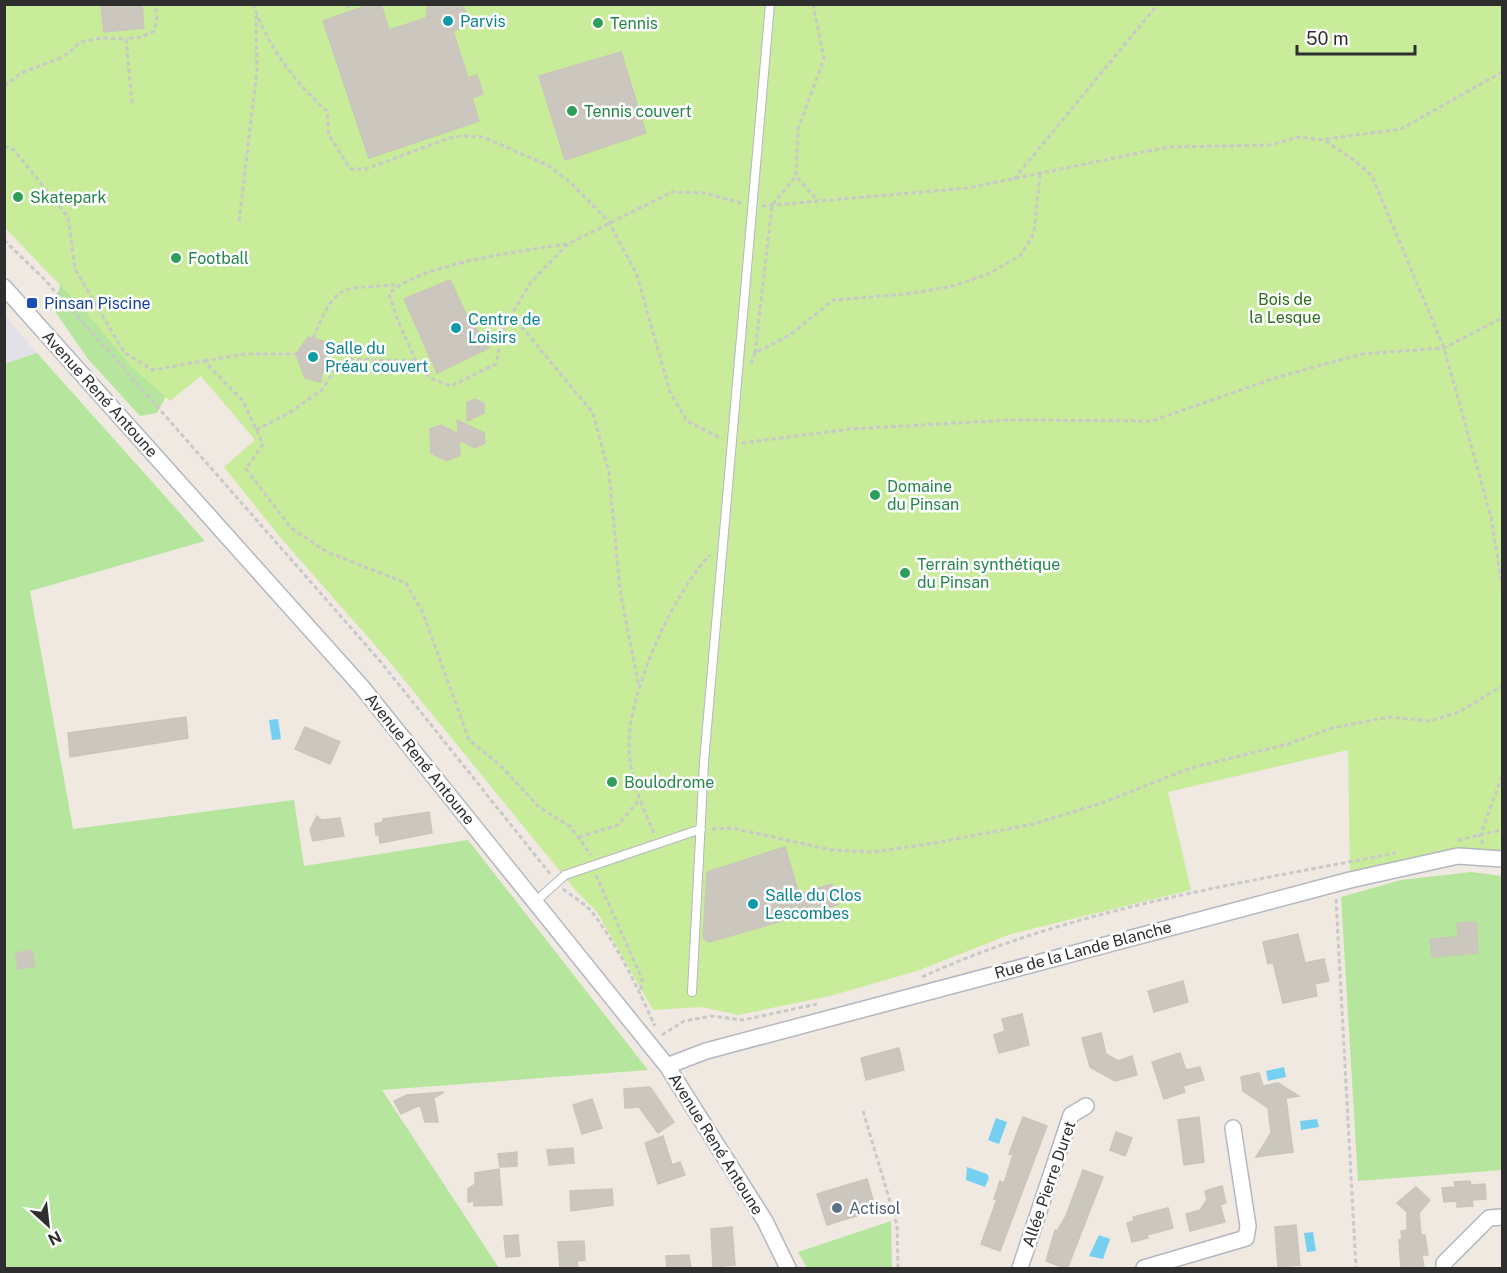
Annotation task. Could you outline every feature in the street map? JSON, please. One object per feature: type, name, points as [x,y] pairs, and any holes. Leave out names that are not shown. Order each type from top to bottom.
[{"type":"street","name":"Avenue René Antoune","points":[[4,287],[361,686],[667,1066],[765,1221],[788,1269]]},
{"type":"street","name":"Rue de la Lande Blanche","points":[[667,1066],[706,1051],[1335,884],[1458,856],[1498,858]]},
{"type":"street","name":"Allée Pierre Duret","points":[[1020,1269],[1071,1115],[1086,1106]]},
{"type":"street","points":[[1144,1269],[1246,1238],[1248,1226],[1233,1128]]},
{"type":"street","points":[[1444,1269],[1444,1263],[1489,1218],[1503,1217]]},
{"type":"lane","points":[[692,992],[701,829],[770,4]]},
{"type":"lane","points":[[535,902],[565,875],[701,829]]},
{"type":"path","points":[[4,86],[21,73],[63,57],[81,42],[102,38],[141,37],[154,31],[157,21],[155,4]]},
{"type":"path","points":[[253,4],[271,43],[306,93],[327,111],[329,135],[350,168],[366,169],[449,138],[483,136],[547,165],[570,182],[609,222],[637,275],[670,392],[687,421],[732,444],[851,429],[1010,420],[1152,421],[1275,378],[1362,354],[1444,348],[1503,318]]},
{"type":"path","points":[[347,4],[349,12]]},
{"type":"path","points":[[443,4],[444,34]]},
{"type":"path","points":[[750,366],[755,353],[772,206],[796,176],[798,129],[824,59],[813,4]]},
{"type":"path","points":[[1013,179],[1158,4]]},
{"type":"path","points":[[239,221],[257,70],[256,14]]},
{"type":"path","points":[[126,39],[132,103]]},
{"type":"path","points":[[397,285],[389,294],[416,361],[430,378],[450,386],[496,364],[503,329],[531,282],[568,244],[672,192],[705,193],[753,207],[819,202],[968,188],[1168,147],[1270,145],[1298,137],[1324,140],[1401,129],[1503,72]]},
{"type":"path","points":[[1324,140],[1354,160],[1372,176],[1444,348],[1491,517],[1503,586]]},
{"type":"path","points":[[4,146],[14,150],[68,217],[75,270],[124,352],[152,370],[245,354],[296,354]]},
{"type":"path","points":[[755,353],[790,335],[833,300],[906,294],[952,286],[988,274],[1021,255],[1034,233],[1040,174]]},
{"type":"path","points":[[796,176],[819,202]]},
{"type":"path","points":[[4,240],[44,279],[380,661],[557,882],[595,915],[640,994],[660,1036],[684,1021],[712,1016],[742,1020],[827,1002]]},
{"type":"path","points":[[313,338],[328,304],[341,291],[397,285],[430,270],[568,244]]},
{"type":"path","points":[[512,314],[593,413],[609,473],[620,590],[639,688]]},
{"type":"path","points":[[256,430],[288,413],[323,389],[336,367],[349,359],[416,361]]},
{"type":"path","points":[[204,361],[243,401],[263,444],[246,469],[291,528],[327,552],[406,583],[423,613],[469,740],[499,764],[539,807],[571,828],[593,857],[591,865],[642,979],[640,994]]},
{"type":"path","points":[[745,442],[746,432]]},
{"type":"path","points":[[658,843],[639,800],[629,746],[639,688],[668,616],[699,567],[724,542]]},
{"type":"path","points":[[701,829],[732,828],[832,850],[873,852],[935,843],[1033,824],[1100,804],[1191,768],[1288,744],[1332,728],[1389,717],[1430,721],[1459,712],[1503,686]]},
{"type":"path","points":[[1480,836],[1503,776]]},
{"type":"path","points":[[579,838],[618,825],[639,800]]},
{"type":"path","points":[[1457,840],[1503,830]]},
{"type":"path","points":[[1480,836],[1498,858]]},
{"type":"path","points":[[920,978],[971,954],[1025,935],[1112,912],[1401,852]]},
{"type":"path","points":[[1335,884],[1356,1269]]},
{"type":"path","points":[[863,1111],[897,1225],[898,1269]]},
{"type":"shaded area","points":[[5,316],[37,353],[5,364]]},
{"type":"green space","name":"Domaine du Pinsan","points":[[4,5],[1502,5],[1502,859],[1458,856],[1350,880],[1348,750],[1168,792],[1191,890],[1011,934],[917,971],[830,996],[738,1015],[702,1007],[653,1010],[597,912],[576,891],[388,660],[280,537],[224,467],[255,440],[201,376],[170,401],[131,366],[85,311],[5,228]]},
{"type":"green space","points":[[84,269],[201,372],[166,396],[157,413],[140,416],[88,359],[54,310],[60,285]]},
{"type":"green space","points":[[37,353],[205,541],[30,591],[73,829],[294,800],[304,866],[468,840],[648,1070],[382,1090],[499,1268],[5,1268],[4,364]]},
{"type":"green space","points":[[1471,872],[1502,876],[1502,1170],[1358,1181],[1341,897],[1401,880]]},
{"type":"green space","points":[[891,1221],[892,1268],[807,1268],[798,1252]]},
{"type":"water","points":[[278,719],[281,739],[272,740],[269,720]]},
{"type":"water","points":[[1284,1067],[1286,1077],[1268,1081],[1266,1071]]},
{"type":"water","points":[[996,1118],[1007,1122],[999,1144],[988,1140]]},
{"type":"water","points":[[1317,1119],[1319,1127],[1301,1130],[1300,1121]]},
{"type":"water","points":[[967,1167],[987,1174],[989,1178],[985,1187],[966,1180]]},
{"type":"water","points":[[1313,1232],[1316,1251],[1307,1252],[1304,1233]]},
{"type":"water","points":[[1099,1235],[1110,1239],[1103,1259],[1089,1256]]},
{"type":"building","points":[[101,4],[142,4],[144,28],[104,32]]},
{"type":"building","points":[[371,4],[381,4],[389,30],[426,18],[428,4],[463,4],[469,25],[453,31],[468,78],[477,75],[483,94],[472,98],[479,121],[369,158],[323,21]]},
{"type":"building","points":[[621,52],[646,133],[565,160],[539,76]]},
{"type":"building","name":"Centre de Loisirs","points":[[450,280],[470,322],[489,348],[437,373],[404,299]]},
{"type":"building","name":"Salle du Préau couvert","points":[[308,337],[327,342],[326,349],[330,360],[322,373],[321,382],[305,378],[296,354]]},
{"type":"building","points":[[475,399],[484,404],[484,413],[467,421],[467,402]]},
{"type":"building","points":[[457,420],[484,433],[485,443],[475,448],[459,440],[460,455],[447,461],[431,453],[430,429],[441,425],[458,434]]},
{"type":"building","points":[[186,717],[188,738],[70,757],[68,733]]},
{"type":"building","points":[[305,727],[340,742],[330,764],[295,749]]},
{"type":"building","points":[[429,812],[432,833],[380,843],[379,835],[376,835],[375,824],[383,822],[383,819]]},
{"type":"building","points":[[317,816],[321,820],[340,818],[344,836],[313,841],[310,830]]},
{"type":"building","name":"Salle du Clos Lescombes","points":[[785,847],[799,894],[832,884],[838,905],[709,942],[703,938],[707,872]]},
{"type":"building","points":[[1476,922],[1478,953],[1432,957],[1430,939],[1458,937],[1457,923]]},
{"type":"building","points":[[1298,934],[1305,963],[1324,959],[1329,981],[1315,984],[1317,996],[1283,1003],[1273,962],[1268,964],[1263,942]]},
{"type":"building","points":[[32,950],[35,966],[18,969],[16,953]]},
{"type":"building","points":[[1183,981],[1188,1002],[1154,1012],[1148,991]]},
{"type":"building","points":[[1022,1014],[1029,1045],[999,1053],[994,1035],[1005,1031],[1002,1019]]},
{"type":"building","points":[[1101,1033],[1106,1054],[1118,1061],[1132,1056],[1137,1075],[1115,1081],[1090,1067],[1082,1038]]},
{"type":"building","points":[[899,1048],[904,1070],[866,1080],[861,1058]]},
{"type":"building","points":[[1180,1053],[1186,1070],[1200,1067],[1204,1080],[1183,1086],[1185,1092],[1164,1099],[1152,1062]]},
{"type":"building","points":[[1259,1073],[1263,1086],[1278,1083],[1299,1096],[1286,1098],[1293,1152],[1256,1157],[1271,1133],[1268,1108],[1243,1091],[1241,1077]]},
{"type":"building","points":[[650,1087],[674,1122],[658,1133],[639,1107],[625,1108],[624,1089]]},
{"type":"building","points":[[444,1092],[434,1098],[438,1122],[425,1122],[420,1105],[401,1114],[394,1101],[407,1095]]},
{"type":"building","points":[[592,1099],[602,1128],[582,1134],[573,1105]]},
{"type":"building","points":[[1023,1117],[1047,1126],[1000,1251],[981,1244],[997,1199],[994,1199],[1000,1181],[1004,1183],[1013,1155],[1009,1154]]},
{"type":"building","points":[[1199,1117],[1204,1162],[1184,1165],[1178,1120]]},
{"type":"building","points":[[1116,1132],[1132,1138],[1125,1156],[1110,1150]]},
{"type":"building","points":[[663,1136],[672,1165],[680,1162],[685,1175],[658,1184],[645,1143]]},
{"type":"building","points":[[573,1148],[574,1163],[549,1165],[547,1150]]},
{"type":"building","points":[[517,1152],[517,1166],[500,1167],[498,1154]]},
{"type":"building","points":[[499,1169],[502,1205],[474,1206],[474,1201],[468,1202],[468,1189],[475,1184],[475,1173]]},
{"type":"building","points":[[1083,1170],[1103,1177],[1067,1269],[1046,1261],[1055,1230],[1057,1231],[1066,1216]]},
{"type":"building","points":[[867,1179],[876,1210],[827,1225],[817,1194]]},
{"type":"building","points":[[1470,1181],[1471,1185],[1485,1184],[1486,1199],[1472,1200],[1473,1206],[1457,1207],[1457,1201],[1444,1202],[1442,1188],[1455,1187],[1454,1182]]},
{"type":"building","points":[[1222,1186],[1226,1203],[1220,1205],[1225,1222],[1190,1231],[1186,1214],[1200,1210],[1207,1200],[1205,1191]]},
{"type":"building","points":[[1416,1187],[1430,1200],[1419,1213],[1421,1235],[1425,1235],[1428,1255],[1422,1255],[1424,1268],[1401,1269],[1399,1240],[1402,1239],[1401,1231],[1407,1230],[1407,1212],[1397,1203]]},
{"type":"building","points":[[612,1189],[613,1205],[571,1211],[570,1191]]},
{"type":"building","points":[[1168,1208],[1173,1228],[1132,1242],[1127,1223],[1134,1221],[1133,1217]]},
{"type":"building","points":[[1296,1225],[1300,1265],[1278,1267],[1275,1227]]},
{"type":"building","points":[[732,1227],[735,1265],[713,1267],[711,1229]]},
{"type":"building","points":[[518,1235],[520,1256],[506,1257],[504,1236]]},
{"type":"building","points":[[584,1241],[585,1260],[577,1261],[578,1269],[560,1269],[558,1242]]},
{"type":"building","points":[[689,1255],[691,1269],[667,1269],[666,1256]]},
{"type":"place","name":"Parvis","points":[[448,21]]},
{"type":"place","name":"Tennis","points":[[598,23]]},
{"type":"place","name":"Tennis couvert","points":[[572,111]]},
{"type":"place","name":"Skatepark","points":[[18,197]]},
{"type":"place","name":"Football","points":[[176,258]]},
{"type":"place","name":"Pinsan Piscine","points":[[32,303]]},
{"type":"place","name":"Centre de Loisirs","points":[[456,328]]},
{"type":"place","name":"Salle du Préau couvert","points":[[313,357]]},
{"type":"place","name":"Domaine du Pinsan","points":[[875,495]]},
{"type":"place","name":"Terrain synthétique du Pinsan","points":[[905,573]]},
{"type":"place","name":"Boulodrome","points":[[612,782]]},
{"type":"place","name":"Salle du Clos Lescombes","points":[[753,904]]},
{"type":"place","name":"Actisol","points":[[837,1208]]},
{"type":"park label","name":"Bois de la Lesque","points":[[1285,308]]}]
